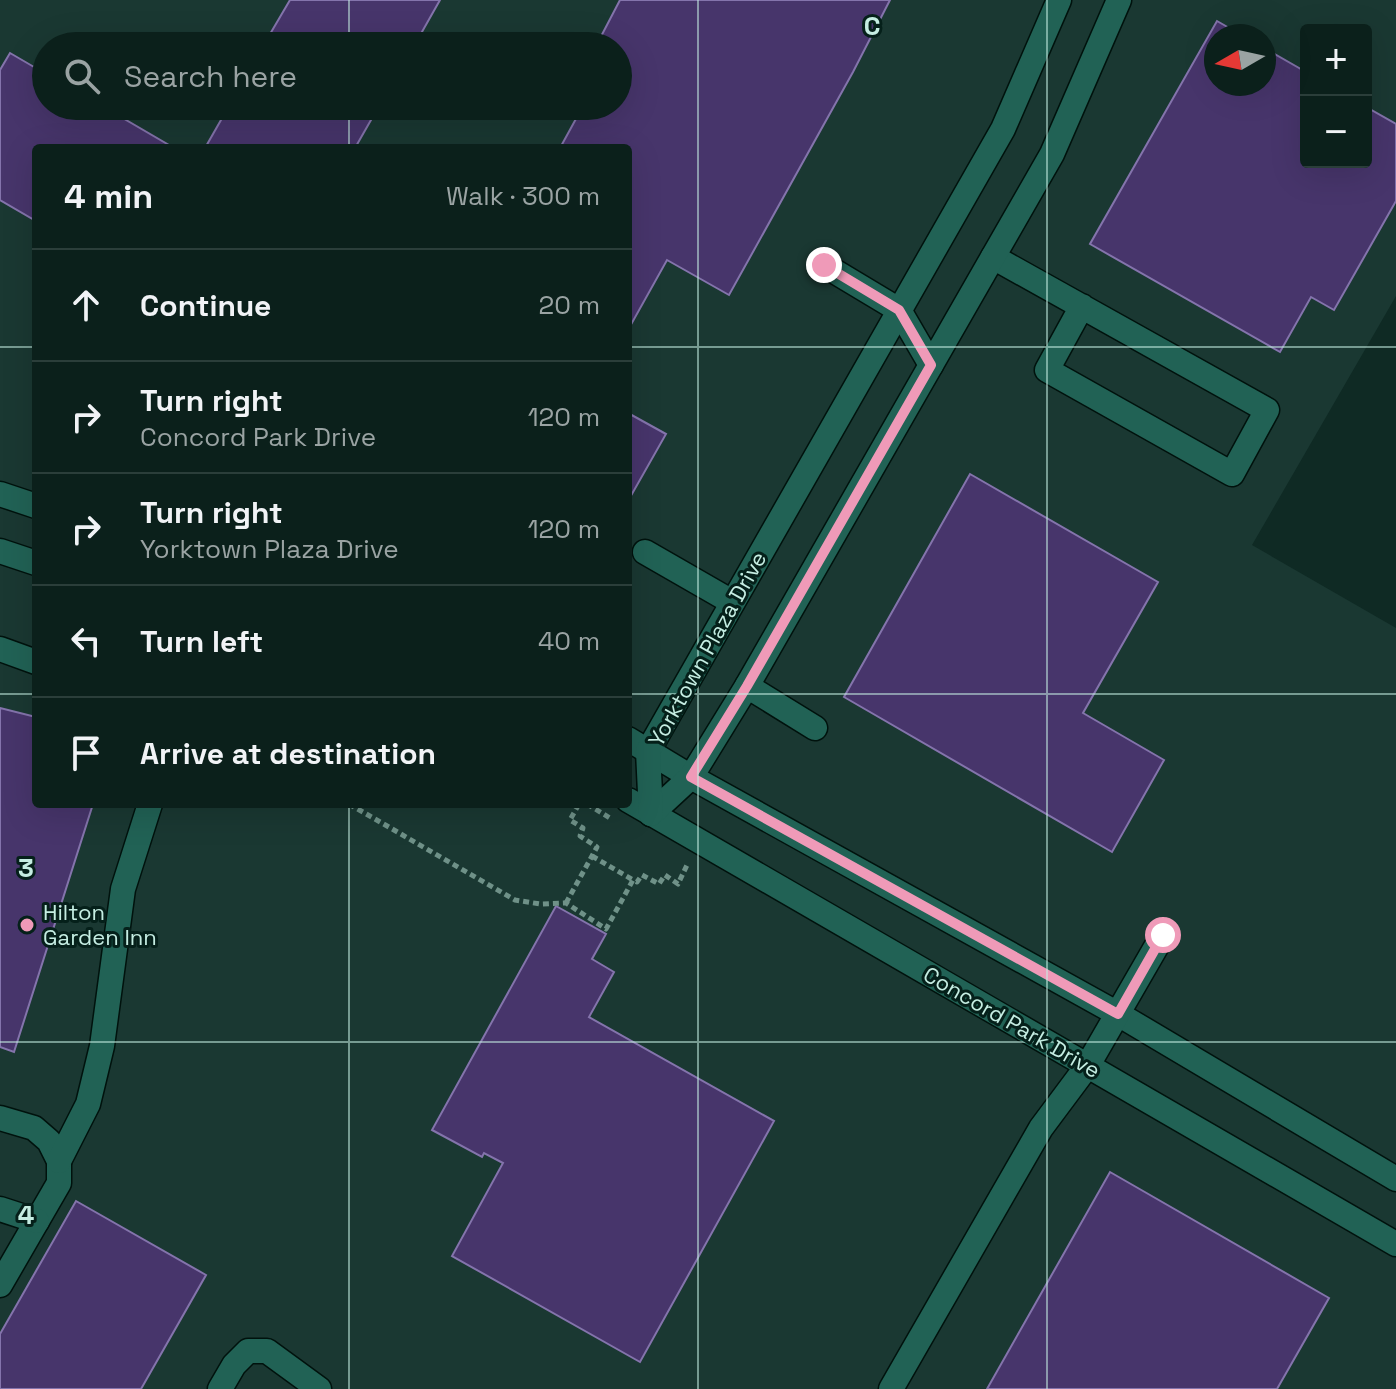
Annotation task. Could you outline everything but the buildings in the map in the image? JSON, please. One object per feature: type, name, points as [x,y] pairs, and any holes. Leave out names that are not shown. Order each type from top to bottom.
[{"type":"street","name":"Yorktown Plaza Drive","points":[[651,814],[638,745],[732,602],[1003,129],[1059,0]]},
{"type":"street","points":[[651,814],[691,777],[747,686],[1052,154],[1119,0]]},
{"type":"street","points":[[993,257],[1082,306],[1267,410],[1232,474],[1047,370],[1082,306]]},
{"type":"street","points":[[824,265],[899,310],[931,365]]},
{"type":"street","points":[[0,494],[32,505]]},
{"type":"street","points":[[0,551],[32,562]]},
{"type":"street","points":[[645,552],[732,602]]},
{"type":"street","points":[[0,649],[32,661]]},
{"type":"street","points":[[747,686],[815,728]]},
{"type":"street","points":[[638,745],[1118,1014],[1396,1179]]},
{"type":"street","points":[[59,1161],[88,1104],[102,1046],[123,889],[149,808]]},
{"type":"street","name":"Concord Park Drive","points":[[620,809],[651,814],[1396,1244]]},
{"type":"street","points":[[891,1389],[1041,1128],[1088,1065],[1163,935]]},
{"type":"street","points":[[0,1118],[34,1128],[49,1141],[59,1161],[59,1183],[0,1285]]},
{"type":"street","points":[[0,1209],[37,1221]]},
{"type":"street","points":[[220,1389],[234,1365],[248,1351],[267,1351],[319,1389]]},
{"type":"path","points":[[356,808],[515,900],[540,904],[566,903],[606,929],[633,880]]},
{"type":"path","points":[[566,903],[597,847],[580,836],[583,828],[570,820],[577,808]]},
{"type":"path","points":[[592,856],[637,882],[642,875],[659,884],[665,875],[678,884],[689,864],[676,856]]},
{"type":"shaded area","points":[[0,0],[1396,0],[1396,296],[1252,545],[1396,628],[1396,1389],[0,1389]]},
{"type":"place","name":"Hilton Garden Inn","points":[[27,925]]},
{"type":"route","points":[[824,265],[899,310],[931,365],[747,686],[691,777],[1118,1014],[1163,935]]}]
